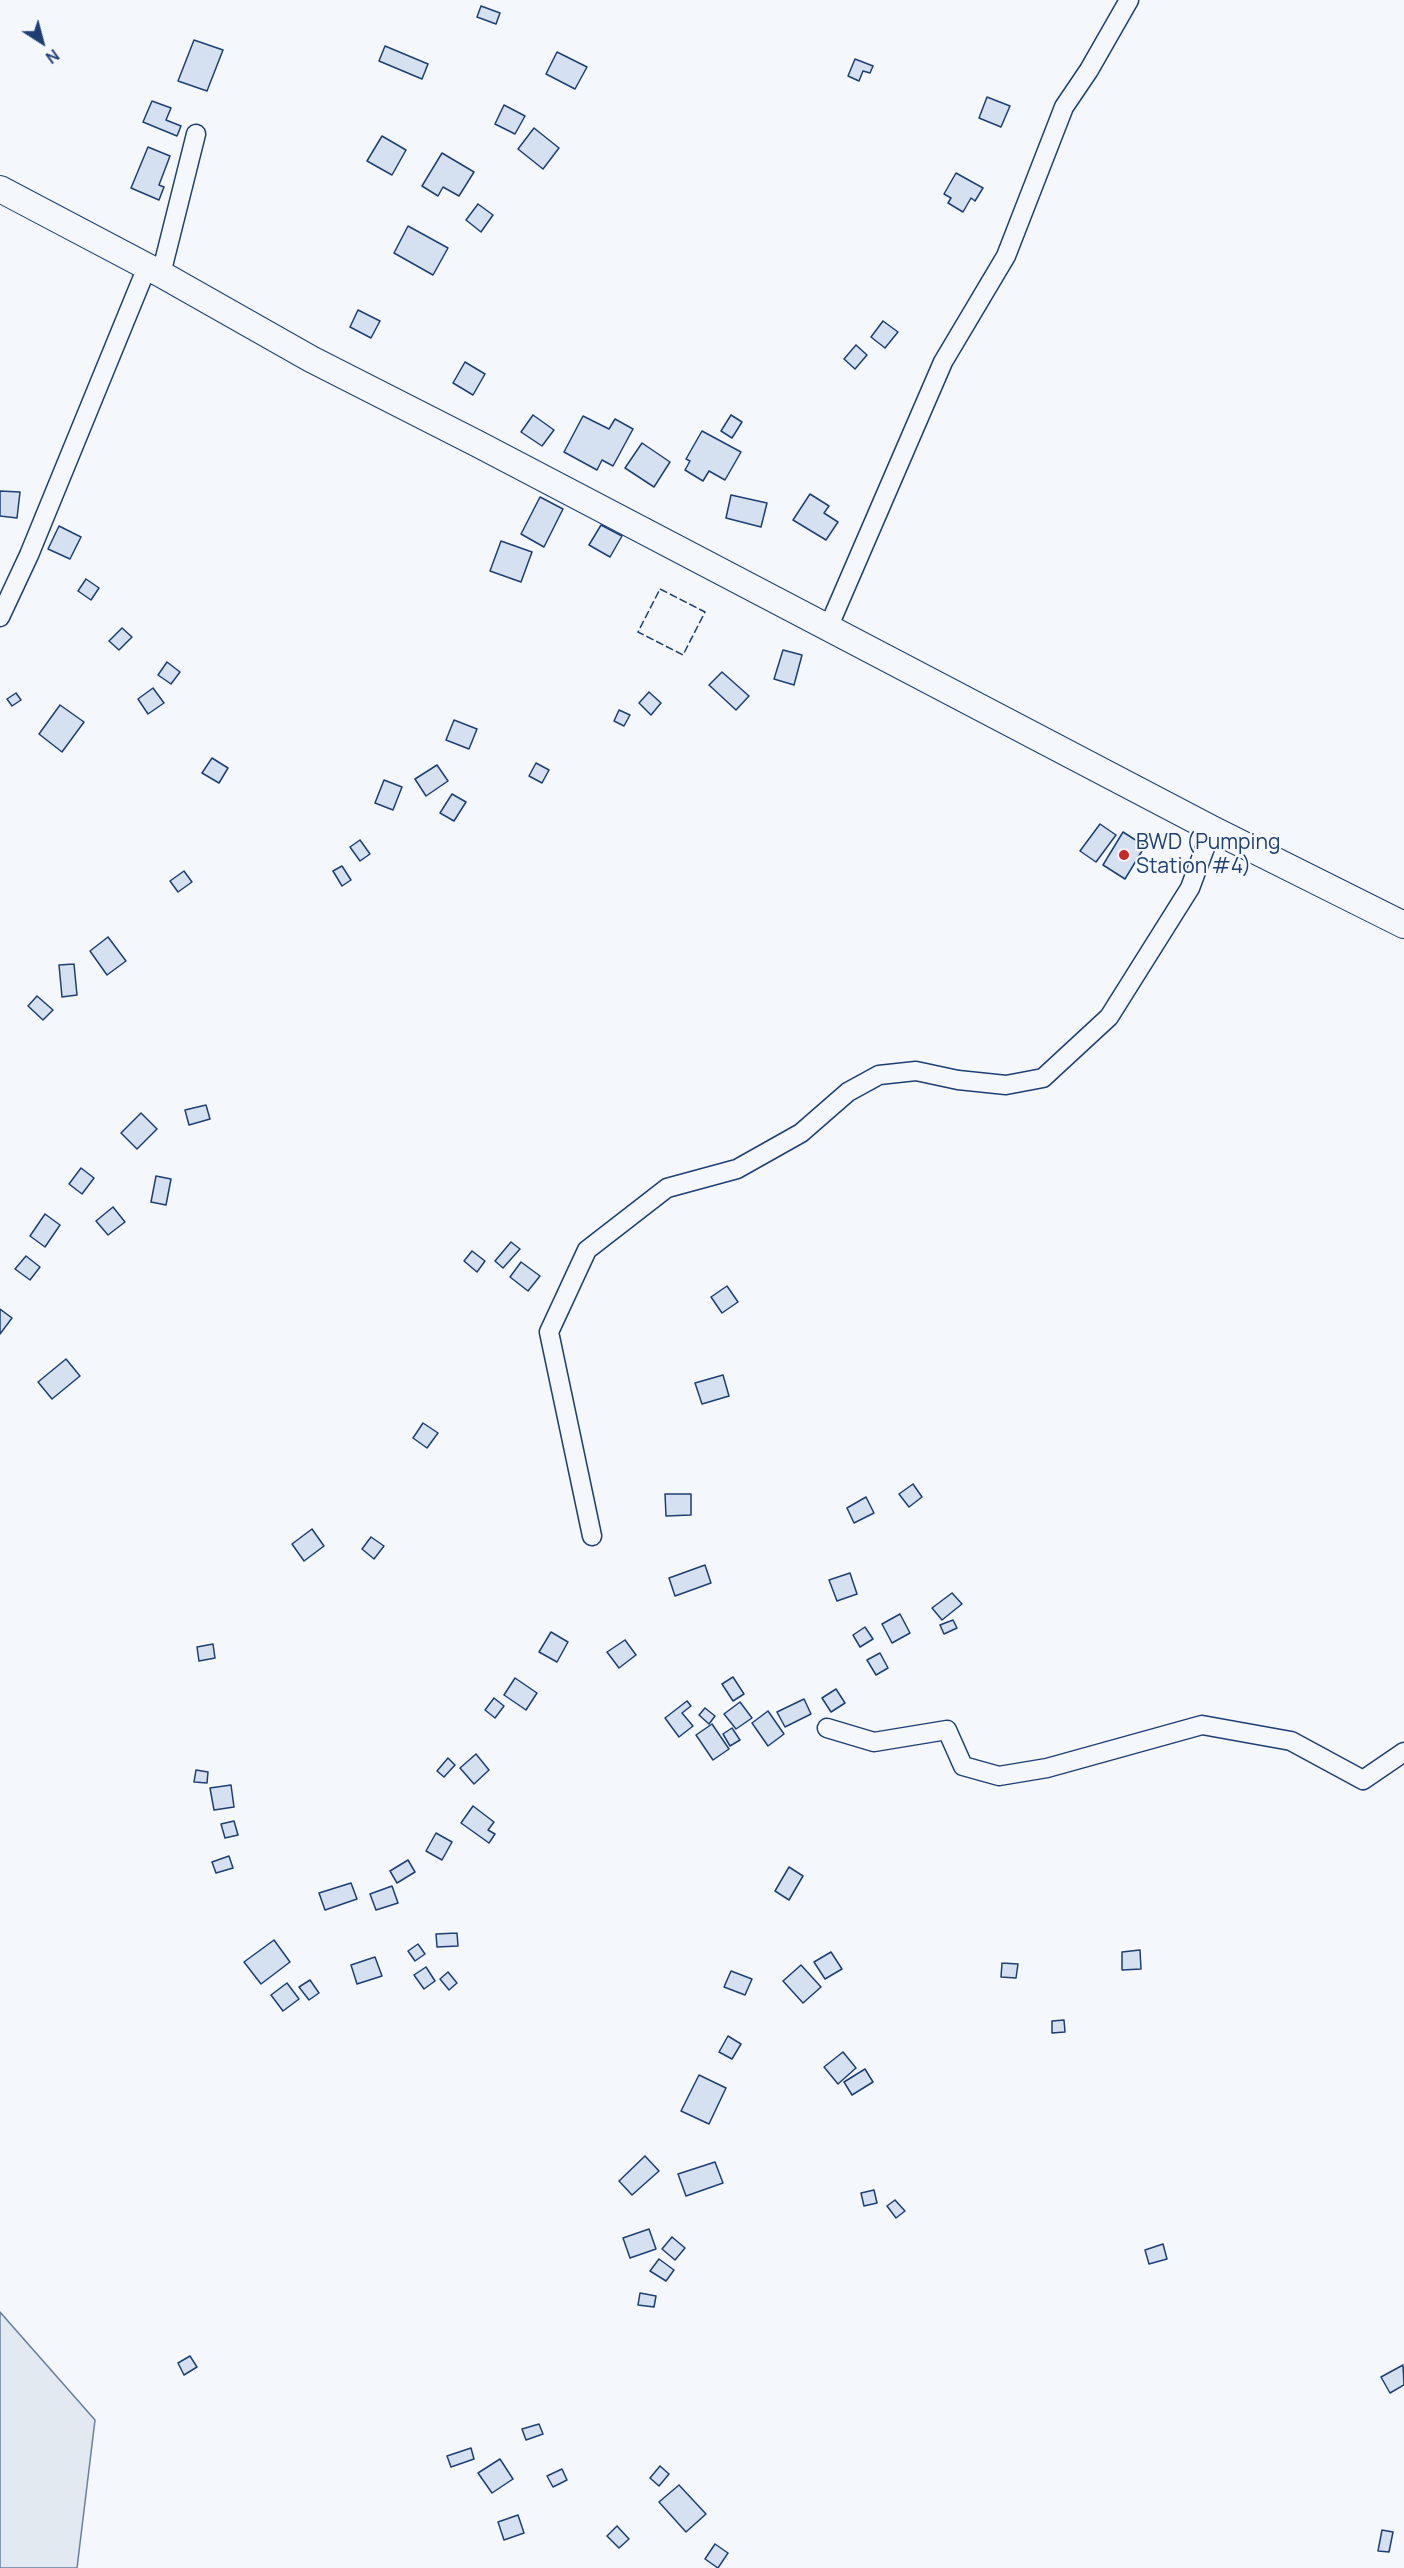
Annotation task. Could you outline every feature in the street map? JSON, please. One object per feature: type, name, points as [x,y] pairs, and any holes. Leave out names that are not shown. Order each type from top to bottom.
[{"type":"main road","points":[[0,189],[154,271],[310,359],[478,444],[1212,829],[1404,925]]},
{"type":"street","points":[[828,628],[943,362],[1005,256],[1064,107],[1089,70],[1129,0]]},
{"type":"street","points":[[0,617],[154,271],[196,134]]},
{"type":"street","points":[[592,1536],[549,1332],[587,1250],[667,1188],[737,1169],[801,1132],[848,1092],[879,1075],[916,1071],[958,1080],[1006,1085],[1042,1078],[1109,1017],[1190,888],[1212,829]]},
{"type":"street","points":[[827,1728],[874,1742],[947,1730],[963,1766],[999,1776],[1047,1768],[1202,1725],[1291,1741],[1363,1780],[1404,1752]]},
{"type":"shaded area","points":[[0,2312],[95,2420],[77,2568],[0,2568]]},
{"type":"building","points":[[481,6],[500,13],[496,24],[477,17]]},
{"type":"building","points":[[194,40],[223,50],[207,91],[178,81]]},
{"type":"building","points":[[385,46],[428,64],[422,79],[379,61]]},
{"type":"building","points":[[557,52],[587,67],[575,89],[546,74]]},
{"type":"building","points":[[855,59],[873,66],[870,73],[863,71],[859,81],[848,76]]},
{"type":"building","points":[[987,97],[1010,106],[1001,127],[979,118]]},
{"type":"building","points":[[152,101],[171,108],[166,120],[181,126],[177,136],[143,122]]},
{"type":"building","points":[[504,105],[525,116],[515,134],[495,124]]},
{"type":"building","points":[[534,128],[559,148],[543,169],[518,149]]},
{"type":"building","points":[[382,136],[406,150],[392,175],[367,161]]},
{"type":"building","points":[[148,147],[170,156],[159,185],[164,187],[159,200],[131,188]]},
{"type":"building","points":[[442,153],[474,172],[459,196],[443,187],[438,196],[422,186]]},
{"type":"building","points":[[956,173],[983,188],[975,201],[971,198],[963,212],[948,203],[951,198],[944,194]]},
{"type":"building","points":[[478,204],[493,215],[481,232],[466,220]]},
{"type":"building","points":[[408,226],[448,248],[433,275],[394,253]]},
{"type":"building","points":[[358,310],[380,321],[371,338],[350,327]]},
{"type":"building","points":[[883,321],[898,332],[885,348],[871,337]]},
{"type":"building","points":[[856,345],[867,355],[855,369],[844,359]]},
{"type":"building","points":[[465,362],[485,374],[473,395],[453,383]]},
{"type":"building","points":[[533,415],[554,430],[542,446],[521,432]]},
{"type":"building","points":[[731,415],[742,422],[732,438],[721,431]]},
{"type":"building","points":[[583,416],[609,429],[615,419],[633,429],[613,466],[602,460],[597,470],[564,452]]},
{"type":"building","points":[[702,431],[741,452],[725,480],[709,471],[703,481],[685,470],[690,461],[686,459]]},
{"type":"building","points":[[642,443],[670,462],[654,487],[625,468]]},
{"type":"building","points":[[0,491],[20,492],[17,518],[0,516]]},
{"type":"building","points":[[810,494],[829,506],[824,513],[838,522],[826,540],[793,520]]},
{"type":"building","points":[[731,495],[767,503],[761,527],[726,518]]},
{"type":"building","points":[[540,497],[563,509],[544,547],[521,534]]},
{"type":"building","points":[[601,525],[622,536],[610,557],[589,545]]},
{"type":"building","points":[[59,526],[81,537],[70,559],[48,549]]},
{"type":"building","points":[[501,541],[532,552],[521,582],[490,571]]},
{"type":"building","points":[[86,579],[99,588],[91,600],[78,591]]},
{"type":"building","points":[[122,628],[132,637],[119,650],[109,641]]},
{"type":"building","points":[[783,650],[802,655],[794,685],[774,679]]},
{"type":"building","points":[[167,662],[180,672],[171,684],[158,675]]},
{"type":"building","points":[[722,672],[749,696],[736,710],[709,685]]},
{"type":"building","points":[[153,688],[164,703],[148,714],[138,699]]},
{"type":"building","points":[[649,692],[661,703],[651,715],[639,703]]},
{"type":"building","points":[[16,693],[21,700],[12,706],[7,699]]},
{"type":"building","points":[[60,705],[84,722],[62,752],[39,734]]},
{"type":"building","points":[[619,710],[630,715],[624,726],[614,721]]},
{"type":"building","points":[[454,720],[477,729],[469,749],[446,740]]},
{"type":"building","points":[[212,758],[228,768],[219,783],[202,773]]},
{"type":"building","points":[[536,763],[549,770],[542,783],[529,776]]},
{"type":"building","points":[[437,765],[448,781],[426,796],[415,779]]},
{"type":"building","points":[[384,780],[402,787],[393,810],[375,803]]},
{"type":"building","points":[[452,794],[466,802],[454,821],[440,813]]},
{"type":"building","points":[[1100,824],[1116,835],[1096,862],[1080,851]]},
{"type":"building","name":"BWD (Pumping Station #4)","points":[[1123,832],[1145,846],[1125,879],[1103,865]]},
{"type":"building","points":[[360,840],[370,854],[360,861],[350,847]]},
{"type":"building","points":[[342,866],[351,880],[342,886],[333,871]]},
{"type":"building","points":[[184,871],[192,882],[178,892],[170,881]]},
{"type":"building","points":[[108,937],[126,961],[107,975],[90,951]]},
{"type":"building","points":[[74,964],[77,995],[62,997],[59,965]]},
{"type":"building","points":[[37,996],[53,1010],[43,1020],[28,1006]]},
{"type":"building","points":[[206,1105],[210,1119],[189,1125],[185,1110]]},
{"type":"building","points":[[141,1113],[157,1129],[137,1149],[121,1133]]},
{"type":"building","points":[[81,1168],[94,1178],[82,1194],[69,1184]]},
{"type":"building","points":[[156,1176],[171,1179],[166,1205],[151,1202]]},
{"type":"building","points":[[113,1207],[125,1222],[108,1235],[96,1221]]},
{"type":"building","points":[[45,1214],[60,1225],[45,1247],[30,1236]]},
{"type":"building","points":[[511,1242],[520,1249],[503,1268],[495,1261]]},
{"type":"building","points":[[472,1251],[485,1261],[477,1272],[464,1261]]},
{"type":"building","points":[[26,1256],[40,1267],[30,1280],[15,1269]]},
{"type":"building","points":[[521,1262],[540,1276],[528,1291],[510,1277]]},
{"type":"building","points":[[727,1286],[738,1302],[722,1313],[711,1297]]},
{"type":"building","points":[[0,1309],[12,1318],[0,1334]]},
{"type":"building","points":[[66,1359],[80,1376],[52,1399],[38,1382]]},
{"type":"building","points":[[723,1375],[729,1396],[702,1404],[695,1383]]},
{"type":"building","points":[[423,1423],[438,1433],[427,1448],[413,1438]]},
{"type":"building","points":[[913,1484],[922,1497],[909,1507],[899,1494]]},
{"type":"building","points":[[665,1494],[691,1494],[691,1515],[666,1516]]},
{"type":"building","points":[[866,1497],[874,1513],[854,1523],[847,1508]]},
{"type":"building","points":[[312,1529],[324,1546],[304,1561],[292,1544]]},
{"type":"building","points":[[371,1537],[384,1546],[374,1559],[362,1549]]},
{"type":"building","points":[[705,1565],[711,1583],[675,1596],[669,1578]]},
{"type":"building","points":[[850,1573],[857,1594],[837,1601],[829,1580]]},
{"type":"building","points":[[952,1593],[962,1604],[942,1620],[932,1608]]},
{"type":"building","points":[[900,1614],[910,1633],[892,1643],[882,1624]]},
{"type":"building","points":[[953,1620],[957,1628],[944,1634],[940,1625]]},
{"type":"building","points":[[865,1627],[873,1639],[860,1647],[853,1635]]},
{"type":"building","points":[[551,1632],[568,1642],[557,1662],[539,1652]]},
{"type":"building","points":[[625,1640],[636,1655],[619,1668],[607,1652]]},
{"type":"building","points":[[213,1644],[215,1658],[199,1661],[197,1647]]},
{"type":"building","points":[[880,1653],[888,1668],[876,1675],[867,1660]]},
{"type":"building","points":[[733,1677],[744,1694],[733,1701],[722,1684]]},
{"type":"building","points":[[515,1678],[537,1693],[526,1710],[504,1695]]},
{"type":"building","points":[[836,1689],[845,1703],[831,1712],[822,1698]]},
{"type":"building","points":[[494,1698],[504,1706],[495,1718],[485,1710]]},
{"type":"building","points":[[804,1699],[811,1714],[785,1727],[777,1712]]},
{"type":"building","points":[[687,1701],[691,1706],[682,1713],[693,1726],[679,1737],[665,1718]]},
{"type":"building","points":[[740,1702],[752,1718],[736,1729],[724,1714]]},
{"type":"building","points":[[705,1708],[715,1716],[709,1724],[699,1715]]},
{"type":"building","points":[[768,1711],[784,1734],[768,1746],[752,1723]]},
{"type":"building","points":[[712,1724],[729,1749],[713,1760],[696,1735]]},
{"type":"building","points":[[732,1728],[740,1740],[730,1746],[723,1734]]},
{"type":"building","points":[[476,1754],[489,1770],[474,1784],[460,1768]]},
{"type":"building","points":[[448,1758],[455,1765],[444,1777],[437,1771]]},
{"type":"building","points":[[196,1770],[208,1772],[207,1783],[194,1782]]},
{"type":"building","points":[[231,1785],[234,1807],[214,1810],[210,1788]]},
{"type":"building","points":[[473,1806],[494,1822],[488,1830],[495,1834],[489,1843],[461,1823]]},
{"type":"building","points":[[234,1821],[238,1835],[225,1838],[221,1824]]},
{"type":"building","points":[[436,1833],[452,1842],[442,1860],[426,1851]]},
{"type":"building","points":[[229,1856],[233,1868],[216,1873],[212,1862]]},
{"type":"building","points":[[408,1860],[415,1872],[397,1883],[390,1871]]},
{"type":"building","points":[[789,1867],[803,1876],[789,1900],[775,1891]]},
{"type":"building","points":[[351,1883],[357,1899],[325,1910],[319,1893]]},
{"type":"building","points":[[392,1886],[398,1903],[376,1910],[370,1894]]},
{"type":"building","points":[[457,1933],[458,1946],[437,1947],[436,1934]]},
{"type":"building","points":[[274,1940],[290,1962],[261,1984],[244,1962]]},
{"type":"building","points":[[418,1944],[425,1954],[415,1961],[408,1951]]},
{"type":"building","points":[[1140,1950],[1141,1969],[1122,1970],[1122,1952]]},
{"type":"building","points":[[831,1952],[842,1969],[825,1979],[814,1962]]},
{"type":"building","points":[[375,1957],[382,1976],[357,1984],[351,1965]]},
{"type":"building","points":[[1002,1963],[1018,1964],[1016,1978],[1001,1977]]},
{"type":"building","points":[[801,1965],[821,1987],[803,2003],[783,1981]]},
{"type":"building","points":[[426,1967],[435,1981],[424,1989],[414,1975]]},
{"type":"building","points":[[731,1971],[752,1979],[745,1995],[724,1987]]},
{"type":"building","points":[[448,1972],[457,1983],[449,1990],[440,1979]]},
{"type":"building","points":[[310,1980],[319,1993],[309,2000],[299,1987]]},
{"type":"building","points":[[287,1983],[299,1999],[283,2011],[271,1995]]},
{"type":"building","points":[[1064,2020],[1065,2032],[1052,2033],[1052,2021]]},
{"type":"building","points":[[728,2036],[741,2044],[732,2059],[719,2052]]},
{"type":"building","points":[[843,2052],[856,2068],[838,2084],[824,2067]]},
{"type":"building","points":[[865,2069],[873,2082],[852,2095],[844,2082]]},
{"type":"building","points":[[699,2075],[726,2088],[709,2124],[681,2111]]},
{"type":"building","points":[[645,2156],[659,2171],[632,2195],[619,2181]]},
{"type":"building","points":[[715,2162],[723,2183],[686,2196],[678,2174]]},
{"type":"building","points":[[874,2190],[877,2203],[864,2206],[861,2193]]},
{"type":"building","points":[[895,2200],[905,2211],[896,2218],[887,2206]]},
{"type":"building","points":[[649,2229],[656,2249],[630,2258],[623,2238]]},
{"type":"building","points":[[672,2237],[685,2248],[675,2260],[662,2249]]},
{"type":"building","points":[[1163,2244],[1167,2259],[1149,2264],[1145,2250]]},
{"type":"building","points":[[659,2259],[674,2270],[666,2281],[650,2271]]},
{"type":"building","points":[[640,2293],[656,2296],[654,2307],[638,2305]]},
{"type":"building","points":[[190,2356],[197,2367],[184,2375],[178,2363]]},
{"type":"building","points":[[1403,2365],[1404,2385],[1390,2393],[1381,2377]]},
{"type":"building","points":[[539,2424],[543,2434],[526,2440],[522,2429]]},
{"type":"building","points":[[471,2448],[474,2459],[451,2467],[447,2456]]},
{"type":"building","points":[[500,2459],[513,2479],[492,2493],[478,2473]]},
{"type":"building","points":[[660,2466],[669,2474],[659,2486],[650,2478]]},
{"type":"building","points":[[562,2469],[567,2480],[553,2487],[547,2476]]},
{"type":"building","points":[[679,2485],[706,2514],[686,2532],[659,2502]]},
{"type":"building","points":[[518,2515],[524,2533],[504,2540],[498,2522]]},
{"type":"building","points":[[617,2526],[629,2539],[619,2548],[607,2536]]},
{"type":"building","points":[[1382,2530],[1393,2532],[1389,2552],[1378,2551]]},
{"type":"building","points":[[715,2544],[728,2553],[718,2568],[705,2559]]},
{"type":"fence","points":[[660,589],[705,612],[683,655],[638,632],[660,589]]},
{"type":"place","name":"BWD (Pumping Station #4)","points":[[1124,855]]}]
